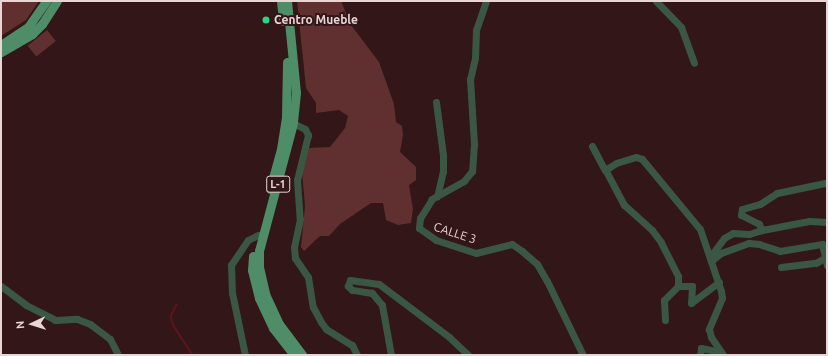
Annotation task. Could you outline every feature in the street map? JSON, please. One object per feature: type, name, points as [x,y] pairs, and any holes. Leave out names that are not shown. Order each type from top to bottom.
[{"type":"main road","points":[[1,44],[28,27],[46,1]]},
{"type":"main road","points":[[1,52],[32,34],[42,24],[57,1]]},
{"type":"main road","name":"L-1","points":[[280,1],[288,70],[287,108],[281,149],[253,253],[252,270],[259,298],[274,328],[294,355]]},
{"type":"main road","name":"L-1","points":[[287,1],[296,93],[293,123],[259,251],[259,267],[265,294],[279,324],[302,355]]},
{"type":"street","name":"CALLE 3","points":[[486,1],[476,30],[475,58],[470,79],[473,163],[464,181],[437,196],[420,218],[418,224],[422,232],[448,245],[476,253],[506,244],[518,247],[537,264],[583,355]]},
{"type":"street","points":[[656,1],[681,27],[694,63]]},
{"type":"street","points":[[436,102],[443,156],[443,171],[437,196]]},
{"type":"street","points":[[293,123],[305,129],[308,135],[297,180],[300,218],[294,247],[295,258],[308,277],[313,307],[321,322],[326,329],[352,345],[357,355]]},
{"type":"street","points":[[592,146],[624,205],[652,230],[661,242],[678,276],[678,286]]},
{"type":"street","points":[[605,170],[623,160],[636,157],[642,160],[696,223],[712,260],[719,282],[722,298],[709,329],[711,337],[722,354]]},
{"type":"street","points":[[762,230],[759,224],[741,215],[742,208],[760,204],[777,193],[825,184]]},
{"type":"street","points":[[712,260],[712,254],[724,238],[733,233],[749,234],[809,221],[827,222]]},
{"type":"street","points":[[245,355],[232,293],[231,265],[248,240],[258,235]]},
{"type":"street","points":[[712,260],[726,251],[749,243],[759,244],[780,252],[822,244],[827,261],[781,267]]},
{"type":"street","points":[[391,355],[382,305],[372,293],[352,290],[348,286],[350,280],[379,284],[449,338],[468,355]]},
{"type":"street","points":[[665,320],[664,300],[678,286],[692,286],[691,304],[719,282]]},
{"type":"street","points":[[1,286],[26,305],[55,320],[77,319],[90,324],[110,339],[118,355]]},
{"type":"street","points":[[700,355],[701,348],[722,354]]},
{"type":"shaded area","points":[[1,1],[39,1],[26,20],[1,36]]},
{"type":"shaded area","points":[[297,1],[341,1],[351,25],[379,62],[394,104],[396,122],[402,126],[403,135],[400,152],[416,167],[416,180],[409,185],[413,209],[411,223],[398,225],[386,220],[383,203],[371,203],[340,224],[329,236],[320,236],[304,251],[301,247],[305,206],[302,172],[308,148],[330,147],[345,128],[348,116],[339,110],[316,113],[316,103],[306,88]]},
{"type":"shaded area","points":[[47,30],[56,41],[36,57],[28,46]]},
{"type":"waterway","points":[[177,305],[171,317],[174,326],[193,355]]},
{"type":"place","name":"Centro Mueble","points":[[266,20]]}]
